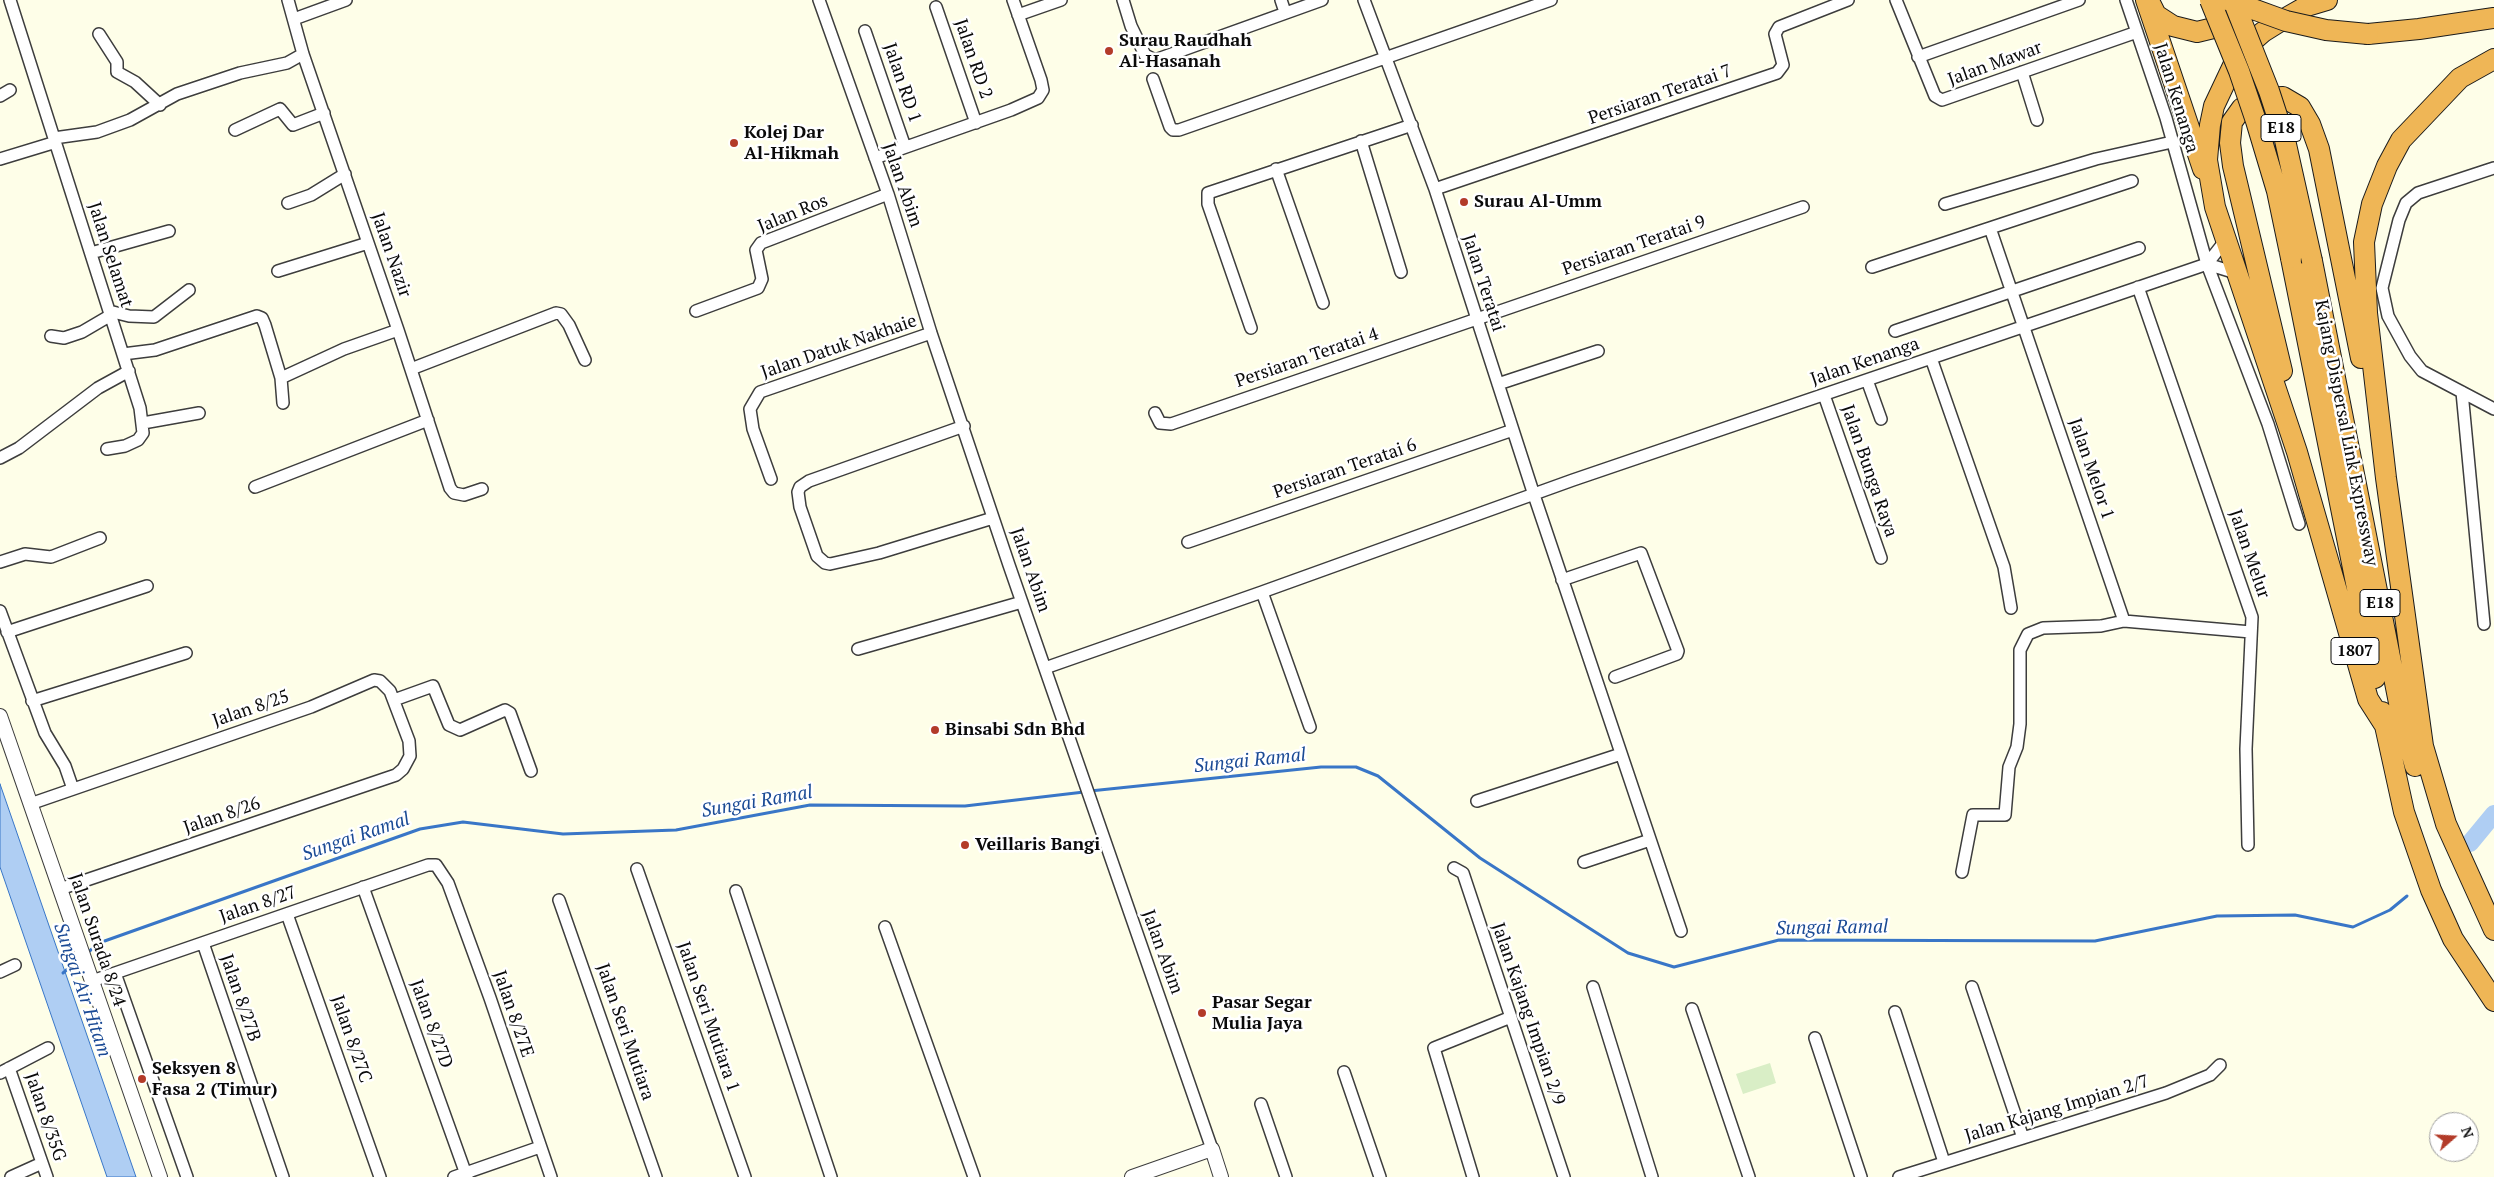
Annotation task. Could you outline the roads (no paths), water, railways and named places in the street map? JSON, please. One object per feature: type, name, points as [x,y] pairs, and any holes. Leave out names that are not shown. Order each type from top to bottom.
[{"type":"highway","points":[[2147,0],[2156,15],[2183,29],[2197,32],[2230,24],[2244,10],[2247,0]]},
{"type":"highway","points":[[2147,0],[2191,138],[2210,190]]},
{"type":"highway","name":"Kajang Dispersal Link Expressway","points":[[2210,0],[2240,71],[2277,191],[2384,724],[2404,812],[2431,890],[2453,939],[2494,1001]]},
{"type":"highway","points":[[2228,0],[2286,21],[2326,30],[2368,34],[2419,30],[2494,18]]},
{"type":"highway","name":"Kajang Dispersal Link Expressway","points":[[2233,0],[2252,45],[2285,140],[2312,261],[2403,723],[2419,781],[2439,835],[2465,884],[2494,930]]},
{"type":"highway","name":"Kajang Dispersal Link Expressway","points":[[2327,0],[2307,6],[2279,22],[2239,53],[2218,96],[2210,125],[2207,160],[2210,190],[2297,452],[2368,699],[2384,724]]},
{"type":"highway","points":[[2494,59],[2460,78],[2401,140],[2372,204],[2364,242],[2367,313],[2386,478],[2423,746],[2446,824],[2494,930]]},
{"type":"highway","points":[[2297,452],[2290,410],[2233,166],[2230,143],[2232,122],[2242,108],[2260,98],[2283,97],[2300,107],[2310,124],[2319,149],[2386,478]]},
{"type":"street","name":"Jalan Selamat","points":[[10,0],[129,371],[143,423]]},
{"type":"street","name":"Jalan Nazir","points":[[288,0],[303,54],[412,369],[450,488],[454,493],[464,495],[482,489]]},
{"type":"street","points":[[294,19],[346,0]]},
{"type":"street","name":"Jalan Abim","points":[[819,0],[888,194],[931,333],[964,426],[993,518],[1212,1149]]},
{"type":"street","points":[[875,158],[1025,105],[1038,98],[1043,90],[1041,80],[1013,0]]},
{"type":"street","points":[[1018,14],[1062,0]]},
{"type":"street","points":[[1123,0],[1134,34],[1145,55],[1155,60],[1322,0]]},
{"type":"street","points":[[1281,0],[1285,12]]},
{"type":"street","name":"Jalan Teratai","points":[[1364,0],[1435,189],[1562,580],[1681,931]]},
{"type":"street","points":[[1153,79],[1170,127],[1173,130],[1384,57],[1420,47],[1552,0]]},
{"type":"street","name":"Persiaran Teratai 7","points":[[1435,189],[1777,73],[1783,65],[1775,34],[1779,27],[1848,0]]},
{"type":"street","name":"Jalan Mawar","points":[[1896,0],[1934,96],[1942,100],[2137,32]]},
{"type":"street","points":[[1918,57],[2079,0]]},
{"type":"street","name":"Jalan Kenanga","points":[[2126,0],[2172,142],[2207,264],[2268,424],[2299,524]]},
{"type":"street","name":"Jalan RD 2","points":[[936,7],[976,123]]},
{"type":"street","name":"Jalan RD 1","points":[[865,31],[906,146]]},
{"type":"street","points":[[99,34],[117,62],[118,72],[135,82],[160,104]]},
{"type":"street","points":[[0,159],[55,140],[97,132],[130,120],[177,94],[240,73],[286,63],[303,54]]},
{"type":"street","points":[[2022,72],[2037,120]]},
{"type":"street","points":[[235,130],[280,109],[293,125],[324,113]]},
{"type":"street","points":[[1251,328],[1208,204],[1208,193],[1412,124]]},
{"type":"street","points":[[1360,141],[1401,272]]},
{"type":"street","points":[[1945,204],[2096,159],[2172,142]]},
{"type":"street","points":[[2494,168],[2418,193],[2406,203],[2399,220],[2382,288],[2388,316],[2410,356],[2422,371],[2494,409]]},
{"type":"street","points":[[1276,169],[1323,303]]},
{"type":"street","points":[[288,203],[311,195],[345,174]]},
{"type":"street","points":[[1872,267],[2132,181]]},
{"type":"street","name":"Jalan Ros","points":[[696,312],[758,288],[762,279],[756,250],[761,243],[888,194]]},
{"type":"street","name":"Persiaran Teratai 9","points":[[1476,318],[1803,207]]},
{"type":"street","name":"Jalan Melor 1","points":[[1990,228],[2124,621]]},
{"type":"street","points":[[91,253],[169,231]]},
{"type":"street","points":[[2226,241],[2207,264],[2236,273]]},
{"type":"street","points":[[278,271],[368,243]]},
{"type":"street","points":[[1895,332],[2139,248]]},
{"type":"street","name":"Jalan Kenanga","points":[[1045,668],[1534,494],[1931,358],[2025,328],[2207,264]]},
{"type":"street","name":"Jalan Melur","points":[[2138,287],[2252,617],[2246,749],[2248,845]]},
{"type":"street","points":[[51,336],[64,338],[82,332],[110,313],[154,317],[189,290]]},
{"type":"street","points":[[412,369],[556,313],[561,314],[569,325],[585,360]]},
{"type":"street","points":[[123,354],[155,350],[257,316],[262,318],[265,325],[281,378],[283,403]]},
{"type":"street","name":"Persiaran Teratai 4","points":[[1155,413],[1160,424],[1171,424],[1476,318]]},
{"type":"street","points":[[281,378],[344,349],[398,330]]},
{"type":"street","name":"Jalan Datuk Nakhaie","points":[[771,479],[753,429],[750,409],[760,392],[931,333]]},
{"type":"street","points":[[1498,384],[1598,351]]},
{"type":"street","points":[[1931,358],[2004,567],[2010,608]]},
{"type":"street","points":[[0,458],[18,448],[98,388],[129,371]]},
{"type":"street","points":[[1867,380],[1881,419]]},
{"type":"street","points":[[2462,392],[2484,624]]},
{"type":"street","name":"Jalan Bunga Raya","points":[[1824,395],[1881,558]]},
{"type":"street","points":[[107,449],[125,446],[138,440],[143,433],[143,423],[199,413]]},
{"type":"street","points":[[255,487],[428,420]]},
{"type":"street","points":[[964,426],[809,481],[800,487],[798,492],[800,507],[817,556],[825,563],[830,564],[879,553],[993,518]]},
{"type":"street","name":"Persiaran Teratai 6","points":[[1188,542],[1513,430]]},
{"type":"street","points":[[0,562],[25,554],[51,557],[100,538]]},
{"type":"street","points":[[1562,580],[1642,553],[1678,651],[1677,654],[1614,677]]},
{"type":"street","points":[[7,632],[147,586]]},
{"type":"street","points":[[1262,592],[1310,727]]},
{"type":"street","points":[[858,649],[1022,602]]},
{"type":"street","points":[[0,611],[46,735],[65,766],[73,788]]},
{"type":"street","points":[[1962,872],[1973,815],[2005,814],[2009,766],[2017,747],[2020,724],[2020,650],[2024,639],[2033,631],[2043,628],[2101,626],[2124,621],[2251,632]]},
{"type":"street","points":[[32,701],[186,653]]},
{"type":"street","name":"Jalan 8/25","points":[[30,804],[310,707],[366,682],[380,681],[385,685],[394,700],[411,748],[407,763],[396,775]]},
{"type":"street","points":[[394,700],[434,686],[449,724],[454,729],[460,730],[505,710],[510,713],[531,771]]},
{"type":"street","name":"Jalan Surada 8/24","points":[[0,716],[160,1177]]},
{"type":"street","points":[[1477,801],[1621,754]]},
{"type":"street","name":"Jalan 8/26","points":[[60,889],[396,775]]},
{"type":"street","points":[[1584,862],[1650,840]]},
{"type":"street","name":"Jalan 8/27","points":[[90,977],[115,973],[428,865],[436,865]]},
{"type":"street","name":"Jalan 8/27E","points":[[436,865],[448,883],[487,989],[550,1177]]},
{"type":"street","name":"Jalan Seri Mutiara 1","points":[[637,868],[745,1177]]},
{"type":"street","name":"Jalan Kajang Impian 2/9","points":[[1454,868],[1463,874],[1564,1177]]},
{"type":"street","name":"Jalan 8/27D","points":[[363,887],[466,1175]]},
{"type":"street","points":[[736,892],[831,1177]]},
{"type":"street","name":"Jalan Seri Mutiara","points":[[559,900],[656,1177]]},
{"type":"street","name":"Jalan 8/27C","points":[[288,914],[380,1177]]},
{"type":"street","points":[[885,927],[974,1177]]},
{"type":"street","name":"Jalan 8/27B","points":[[203,943],[283,1177]]},
{"type":"street","points":[[0,972],[15,965]]},
{"type":"street","points":[[115,973],[187,1177]]},
{"type":"street","points":[[1593,987],[1652,1177]]},
{"type":"street","points":[[1972,987],[2023,1138]]},
{"type":"street","points":[[1692,1009],[1749,1177]]},
{"type":"street","points":[[1895,1012],[1944,1162]]},
{"type":"street","points":[[1473,1177],[1434,1048],[1511,1017]]},
{"type":"street","points":[[1815,1038],[1861,1177]]},
{"type":"street","points":[[5,1071],[48,1048]]},
{"type":"street","name":"Jalan Kajang Impian 2/7","points":[[1899,1177],[2166,1093],[2210,1075],[2220,1065]]},
{"type":"street","name":"Jalan 8/35G","points":[[5,1071],[48,1177]]},
{"type":"street","points":[[1344,1072],[1380,1177]]},
{"type":"street","points":[[1262,1104],[1286,1177]]},
{"type":"street","points":[[454,1177],[466,1175],[540,1147]]},
{"type":"street","points":[[1132,1177],[1212,1149],[1221,1177]]},
{"type":"street","points":[[12,1177],[42,1162]]},
{"type":"water","points":[[0,784],[136,1177],[107,1177],[0,867]]},
{"type":"waterway","name":"Sungai Ramal","points":[[1090,791],[1321,767],[1356,767],[1378,776],[1480,858],[1628,953],[1674,967],[1779,940],[2095,941],[2217,916],[2295,915],[2353,927],[2390,910],[2407,896]]},
{"type":"waterway","name":"Sungai Ramal","points":[[86,954],[99,943],[420,829],[463,822],[563,834],[676,830],[810,805],[965,806],[1084,792]]},
{"type":"waterway","points":[[2470,843],[2494,814]]},
{"type":"waterway","name":"Sungai Ramal","points":[[63,973],[79,959]]},
{"type":"place","name":"Surau Raudhah Al-Hasanah","points":[[1109,51]]},
{"type":"place","name":"Kolej Dar Al-Hikmah","points":[[734,143]]},
{"type":"place","name":"Surau Al-Umm","points":[[1464,202]]},
{"type":"place","name":"Binsabi Sdn Bhd","points":[[935,730]]},
{"type":"place","name":"Veillaris Bangi","points":[[965,845]]},
{"type":"place","name":"Pasar Segar Mulia Jaya","points":[[1202,1013]]},
{"type":"place","name":"Seksyen 8 Fasa 2 (Timur)","points":[[142,1079]]},
{"type":"water label","name":"Sungai Air Hitam","points":[[82,990]]}]
